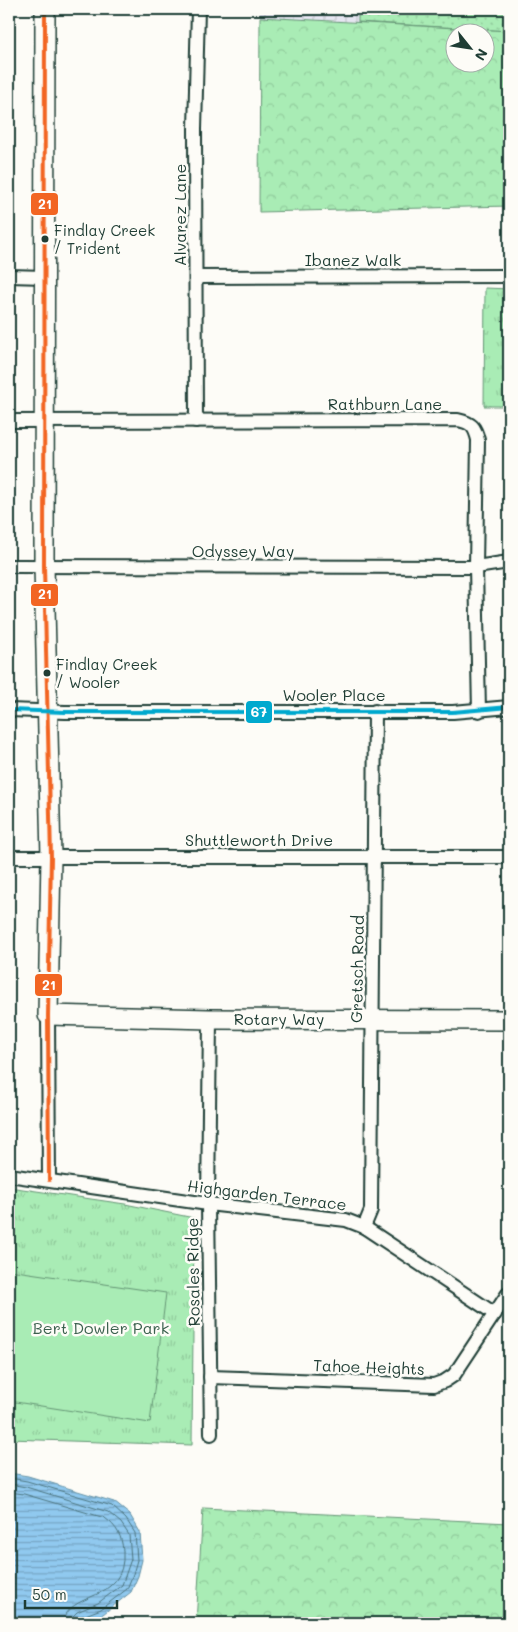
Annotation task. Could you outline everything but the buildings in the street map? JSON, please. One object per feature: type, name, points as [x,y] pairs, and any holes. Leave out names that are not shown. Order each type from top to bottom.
[{"type":"street","points":[[45,9],[44,566],[51,857],[48,1015],[49,1180]]},
{"type":"street","name":"Alvarez Lane","points":[[196,420],[195,129],[198,9]]},
{"type":"street","points":[[9,276],[46,276]]},
{"type":"street","name":"Ibanez Walk","points":[[196,277],[509,276]]},
{"type":"street","name":"Rathburn Lane","points":[[9,420],[458,420],[470,423],[476,429],[478,440],[476,567],[478,711]]},
{"type":"street","name":"Odyssey Way","points":[[9,566],[476,567],[509,562]]},
{"type":"street","name":"Wooler Place","points":[[9,710],[478,711],[509,706]]},
{"type":"street","name":"Gretsch Road","points":[[364,1226],[371,1210],[375,711]]},
{"type":"street","name":"Shuttleworth Drive","points":[[9,857],[509,857]]},
{"type":"street","name":"Rotary Way","points":[[48,1015],[210,1019],[509,1020]]},
{"type":"street","name":"Rosales Ridge","points":[[210,1019],[208,1204],[211,1434]]},
{"type":"street","name":"Highgarden Terrace","points":[[9,1175],[208,1204],[346,1220],[364,1226],[495,1314]]},
{"type":"street","name":"Tahoe Heights","points":[[210,1377],[434,1385],[446,1381],[454,1375],[509,1292]]},
{"type":"shaded area","points":[[260,9],[358,9],[358,22],[260,17]]},
{"type":"green space","points":[[358,9],[509,9],[509,31],[496,30],[496,22],[446,22],[446,27],[358,22]]},
{"type":"green space","points":[[260,17],[446,27],[446,72],[496,72],[496,30],[509,31],[509,206],[259,212]]},
{"type":"green space","points":[[485,288],[509,289],[509,406],[484,406]]},
{"type":"green space","name":"Bert Dowler Park","points":[[9,1187],[125,1204],[194,1218],[192,1445],[9,1439]]},
{"type":"green space","points":[[9,1270],[166,1293],[150,1423],[9,1401]]},
{"type":"green space","points":[[203,1508],[509,1523],[509,1623],[196,1623]]},
{"type":"water","points":[[9,1473],[28,1476],[114,1502],[130,1515],[140,1532],[142,1560],[131,1592],[103,1614],[77,1623],[9,1623]]},
{"type":"transit line","name":"21","points":[[45,9],[44,566],[51,857],[48,1015],[49,1180]]},
{"type":"transit line","name":"67","points":[[9,710],[65,712],[453,712],[509,707]]},
{"type":"place","name":"Findlay Creek / Trident","points":[[45,239]]},
{"type":"place","name":"Findlay Creek / Wooler","points":[[47,673]]}]
